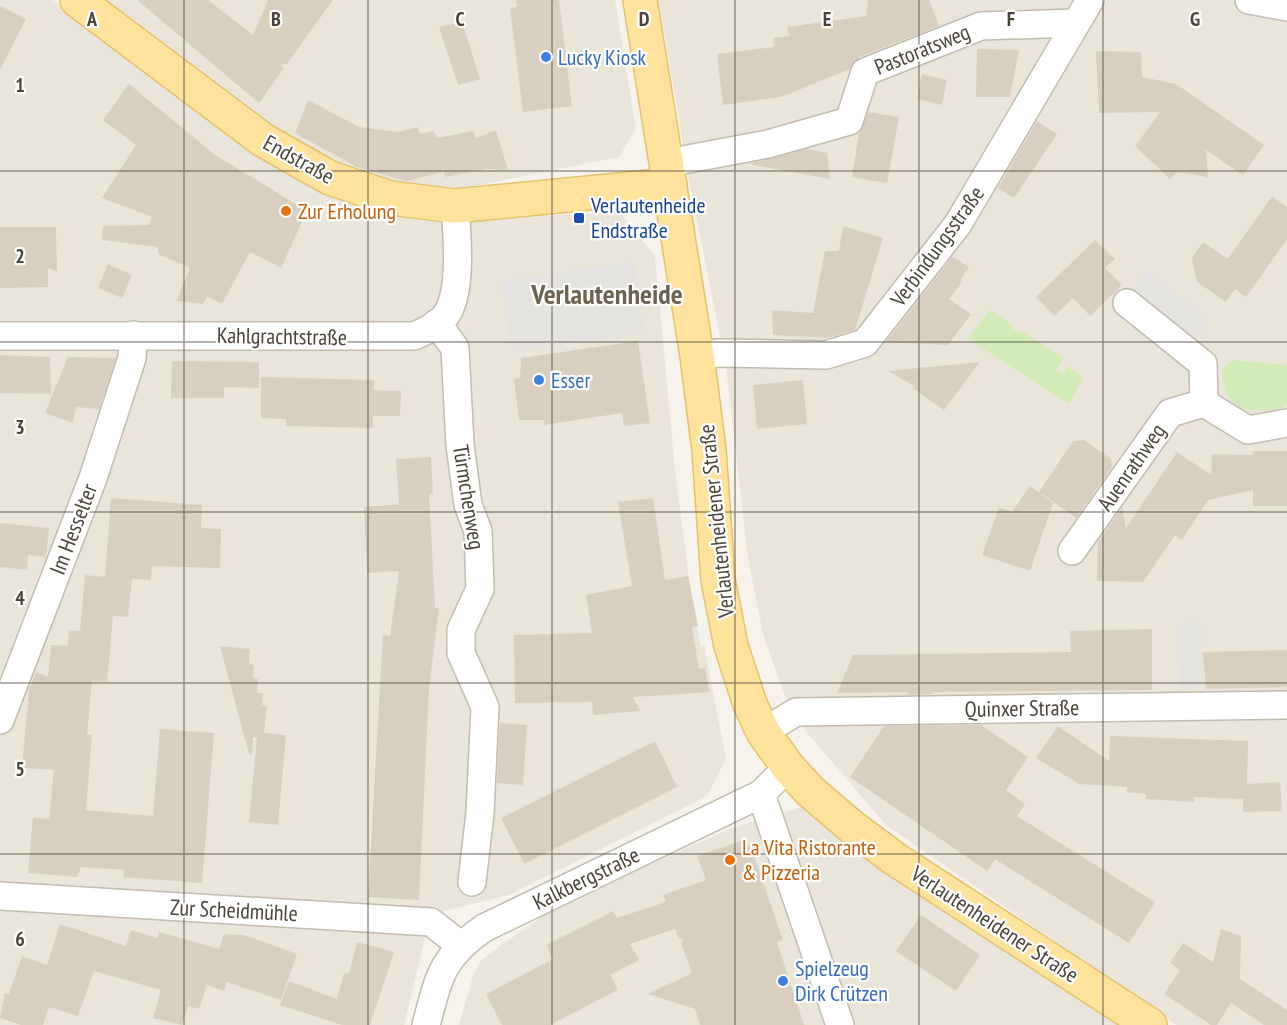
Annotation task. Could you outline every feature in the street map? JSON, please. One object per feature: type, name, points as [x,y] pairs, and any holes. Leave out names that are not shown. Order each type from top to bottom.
[{"type":"main road","name":"Endstraße","points":[[77,0],[235,121],[330,178],[390,198],[454,206],[669,174]]},
{"type":"main road","name":"Verlautenheidener Straße","points":[[640,0],[697,356],[709,450],[718,580],[731,646],[750,704],[763,732],[788,767],[810,790],[895,859],[1150,1025]]},
{"type":"street","name":"Verbindungsstraße","points":[[697,356],[717,353],[826,355],[865,343],[958,224],[1031,104],[1090,0]]},
{"type":"street","points":[[1249,0],[1287,7]]},
{"type":"street","name":"Pastoratsweg","points":[[669,174],[849,121],[865,72],[981,26],[1075,23]]},
{"type":"street","points":[[437,323],[447,312],[453,296],[458,241],[454,206]]},
{"type":"street","points":[[1127,303],[1203,364],[1204,403],[1248,430],[1287,423]]},
{"type":"street","name":"Kahlgrachtstraße","points":[[0,336],[396,337],[414,336],[437,323]]},
{"type":"street","name":"Türmchenweg","points":[[437,323],[455,348],[460,445],[468,505],[478,531],[480,589],[461,630],[461,653],[485,707],[480,813],[471,882]]},
{"type":"street","name":"Im Hesselter","points":[[0,720],[93,478],[132,358],[133,335]]},
{"type":"street","name":"Auenrathweg","points":[[1072,551],[1170,413],[1204,403]]},
{"type":"street","name":"Quinxer Straße","points":[[763,732],[796,711],[1287,705]]},
{"type":"street","name":"Kalkbergstraße","points":[[426,1025],[438,980],[447,962],[460,945],[484,928],[761,795],[788,767]]},
{"type":"street","points":[[761,795],[840,1025]]},
{"type":"street","name":"Zur Scheidmühle","points":[[0,896],[430,922],[460,945]]},
{"type":"shaded area","points":[[0,0],[53,0],[252,152],[473,220],[620,212],[655,256],[675,470],[692,601],[701,647],[704,645],[726,759],[707,796],[509,895],[431,914],[404,1025],[0,1025]]},
{"type":"shaded area","points":[[100,0],[615,0],[636,129],[619,157],[459,189],[393,185],[337,167],[268,129]]},
{"type":"shaded area","points":[[659,0],[1287,0],[1287,1025],[1177,1025],[886,825],[804,729],[784,694],[763,634],[748,558],[726,366],[689,181]]},
{"type":"shaded area","points":[[634,262],[645,332],[512,351],[501,281]]},
{"type":"shaded area","points":[[1147,271],[1210,320],[1195,340],[1131,290]]},
{"type":"shaded area","points":[[1201,622],[1205,689],[1180,690],[1177,623]]},
{"type":"shaded area","points":[[807,805],[1125,1025],[459,1025],[473,976],[481,960],[554,908],[727,830]]},
{"type":"green space","points":[[989,310],[1011,324],[1012,329],[1025,333],[1063,358],[1056,370],[1063,374],[1068,366],[1083,378],[1069,404],[968,339]]},
{"type":"green space","points":[[1232,360],[1287,365],[1287,404],[1271,410],[1246,409],[1239,406],[1228,395],[1223,380],[1222,370]]},
{"type":"building","points":[[137,0],[208,0],[253,35],[268,0],[333,0],[287,64],[280,65],[284,68],[259,103]]},
{"type":"building","points":[[516,0],[559,0],[572,106],[523,112],[510,8],[517,7]]},
{"type":"building","points":[[868,0],[929,0],[939,26],[859,57],[850,69],[781,97],[723,105],[717,54],[774,47],[773,38],[789,36],[787,27],[866,16]]},
{"type":"building","points":[[0,6],[26,19],[0,70]]},
{"type":"building","points":[[462,22],[480,79],[458,85],[439,27]]},
{"type":"building","points":[[977,49],[1019,50],[1010,97],[976,97]]},
{"type":"building","points":[[1096,51],[1141,52],[1142,77],[1176,84],[1264,145],[1243,175],[1206,150],[1208,177],[1177,172],[1170,179],[1135,146],[1160,112],[1099,113]]},
{"type":"building","points":[[922,74],[947,80],[942,105],[917,99]]},
{"type":"building","points":[[129,84],[214,154],[307,211],[281,268],[250,252],[222,304],[207,297],[203,304],[176,301],[190,268],[158,254],[158,247],[102,240],[103,226],[149,225],[152,217],[102,198],[136,145],[103,120]]},
{"type":"building","points":[[308,100],[359,127],[397,132],[418,127],[420,134],[434,131],[437,138],[473,131],[476,138],[496,130],[508,170],[486,169],[445,177],[444,172],[406,181],[357,167],[295,133]]},
{"type":"building","points":[[868,112],[899,117],[887,183],[852,177],[859,133]]},
{"type":"building","points":[[1037,121],[1057,134],[1014,198],[998,188]]},
{"type":"building","points":[[806,149],[827,153],[830,179],[749,164]]},
{"type":"building","points":[[1272,196],[1287,207],[1287,239],[1246,297],[1235,289],[1226,302],[1197,282],[1192,258],[1203,242],[1228,259]]},
{"type":"building","points":[[843,226],[883,238],[855,330],[827,338],[773,335],[772,310],[813,313],[825,251],[839,251]]},
{"type":"building","points":[[0,227],[56,227],[57,272],[48,268],[48,287],[0,288]]},
{"type":"building","points":[[1095,240],[1115,259],[1105,268],[1122,285],[1090,316],[1073,298],[1054,316],[1036,297]]},
{"type":"building","points":[[952,257],[969,267],[960,281],[962,282],[949,299],[971,314],[948,345],[886,342]]},
{"type":"building","points":[[108,264],[132,275],[122,298],[98,288]]},
{"type":"building","points":[[638,341],[650,423],[624,426],[622,413],[544,425],[544,420],[519,420],[514,379],[520,378],[521,358]]},
{"type":"building","points":[[0,355],[50,357],[51,394],[0,393]]},
{"type":"building","points":[[68,357],[116,358],[99,409],[76,407],[73,423],[45,413]]},
{"type":"building","points":[[172,361],[259,362],[259,388],[224,387],[224,398],[171,398]]},
{"type":"building","points":[[980,362],[944,410],[913,388],[914,386],[888,371]]},
{"type":"building","points":[[261,377],[374,380],[374,390],[401,391],[400,416],[373,416],[373,428],[286,426],[286,419],[261,418]]},
{"type":"building","points":[[803,380],[807,424],[757,429],[753,385]]},
{"type":"building","points":[[1084,440],[1111,459],[1112,467],[1076,518],[1039,492],[1073,441]]},
{"type":"building","points":[[1253,451],[1287,451],[1287,506],[1253,506],[1253,490],[1208,500],[1182,540],[1175,535],[1143,582],[1097,581],[1098,542],[1122,508],[1126,528],[1177,452],[1211,475],[1212,454],[1253,455]]},
{"type":"building","points":[[431,457],[433,494],[429,494],[435,608],[439,608],[429,689],[419,900],[368,897],[383,635],[390,636],[399,571],[367,573],[364,507],[399,504],[396,459]]},
{"type":"building","points":[[1030,486],[1053,503],[1030,571],[982,555],[999,507],[1012,512]]},
{"type":"building","points":[[111,498],[202,505],[201,528],[221,529],[220,568],[152,566],[151,580],[132,579],[128,617],[113,616],[107,682],[92,681],[87,735],[92,735],[86,810],[153,816],[160,729],[214,733],[202,883],[123,877],[124,870],[81,867],[77,877],[28,873],[33,817],[49,819],[54,770],[22,768],[29,690],[36,672],[48,677],[51,645],[68,646],[69,630],[80,631],[85,575],[105,577]]},
{"type":"building","points":[[653,498],[665,580],[688,576],[698,626],[692,627],[699,669],[705,668],[710,692],[633,697],[640,711],[593,715],[592,702],[515,703],[514,635],[592,633],[586,595],[632,586],[618,502]]},
{"type":"building","points":[[0,523],[49,528],[46,557],[28,555],[27,570],[0,567]]},
{"type":"building","points":[[1152,629],[1152,690],[931,692],[934,694],[907,695],[909,692],[837,693],[853,655],[1071,652],[1070,631]]},
{"type":"building","points":[[220,646],[250,649],[249,664],[254,665],[253,678],[258,679],[257,693],[263,693],[262,705],[267,706],[264,733],[286,735],[278,825],[249,822],[257,737],[253,737],[252,754],[249,754]]},
{"type":"building","points":[[1287,650],[1287,687],[1206,689],[1203,652]]},
{"type":"building","points":[[500,723],[527,725],[523,785],[497,783]]},
{"type":"building","points":[[981,725],[1028,757],[1006,790],[1025,804],[1017,816],[1155,902],[1129,943],[995,859],[987,871],[850,777],[884,726]]},
{"type":"building","points":[[1058,726],[1109,761],[1110,736],[1248,741],[1247,784],[1280,782],[1282,811],[1243,812],[1243,799],[1194,797],[1194,802],[1146,799],[1146,794],[1127,792],[1127,787],[1079,784],[1036,758]]},
{"type":"building","points":[[655,741],[677,787],[524,864],[501,818]]},
{"type":"building","points":[[741,841],[750,845],[783,940],[777,942],[804,1025],[700,1025],[695,1009],[648,994],[692,973],[681,944],[683,938],[679,939],[675,929],[630,944],[639,960],[610,975],[618,990],[550,1025],[502,1025],[486,994],[553,959],[546,945],[613,911],[617,918],[666,902],[663,895],[706,880],[697,856]]},
{"type":"building","points":[[921,915],[980,955],[956,991],[896,951]]},
{"type":"building","points":[[60,924],[126,946],[131,930],[157,938],[159,932],[219,949],[224,934],[244,935],[297,954],[281,1000],[227,982],[224,991],[207,985],[199,1009],[188,1006],[182,1025],[153,1018],[161,990],[94,971],[78,1016],[49,1007],[43,1025],[21,1025],[0,1018],[5,993],[9,994],[22,956],[47,965]]},
{"type":"building","points":[[1221,929],[1241,936],[1240,979],[1287,1010],[1287,1025],[1264,1025],[1231,1003],[1217,1025],[1211,1025],[1164,994],[1180,970],[1170,963],[1183,943],[1213,962]]},
{"type":"building","points":[[357,942],[394,952],[370,1025],[342,1025],[280,1005],[289,981],[337,999],[344,973],[349,974]]},
{"type":"place","name":"Lucky Kiosk","points":[[546,57]]},
{"type":"place","name":"Zur Erholung","points":[[286,211]]},
{"type":"place","name":"Verlautenheide Endstraße","points":[[579,218]]},
{"type":"place","name":"Esser","points":[[539,380]]},
{"type":"place","name":"La Vita Ristorante & Pizzeria","points":[[730,860]]},
{"type":"place","name":"Spielzeug Dirk Crützen","points":[[783,981]]},
{"type":"district","name":"Verlautenheide","points":[[607,294]]}]
